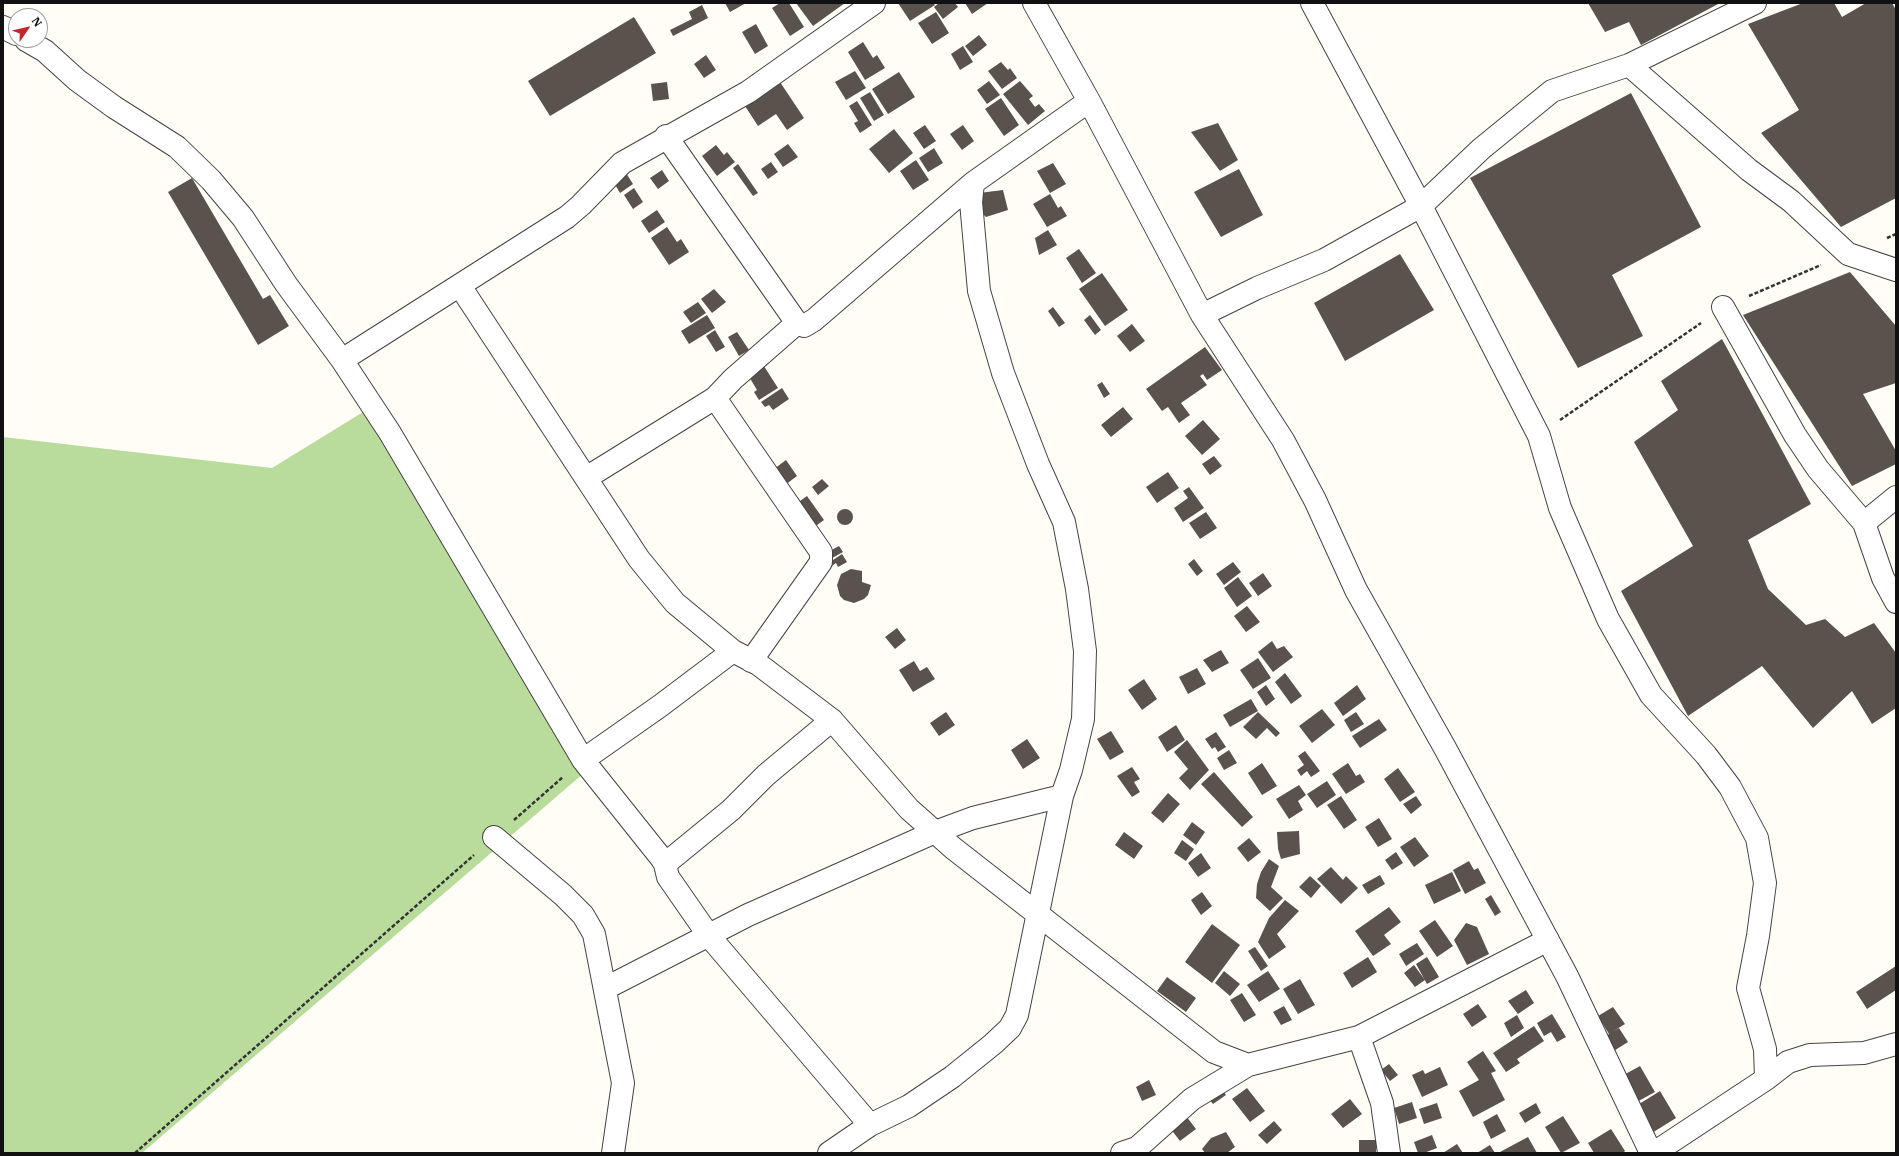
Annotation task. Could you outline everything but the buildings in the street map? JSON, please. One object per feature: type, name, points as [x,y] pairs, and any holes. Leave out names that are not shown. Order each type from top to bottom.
[{"type":"street","points":[[342,360],[567,217],[581,205],[622,163],[666,136],[748,92],[874,3]]},
{"type":"street","points":[[1034,3],[1089,101],[1202,315],[1283,440],[1315,500],[1356,590],[1445,748],[1581,1004],[1650,1153]]},
{"type":"street","points":[[1312,3],[1421,206],[1539,436],[1560,508],[1608,619],[1651,695],[1706,756],[1730,787],[1757,838],[1765,883],[1758,936],[1748,988],[1765,1049],[1766,1079]]},
{"type":"street","points":[[1202,315],[1257,288],[1324,260],[1421,206],[1481,149],[1552,91],[1629,66],[1755,3]]},
{"type":"street","points":[[40,48],[77,80],[114,107],[176,147],[211,180],[243,218],[286,284],[342,360],[390,433],[583,760],[666,864],[668,877],[709,936],[870,1126]]},
{"type":"street","points":[[1629,66],[1749,170],[1791,201],[1848,254],[1896,270]]},
{"type":"street","points":[[666,136],[797,323],[804,326],[814,320],[973,183],[1089,101]]},
{"type":"street","points":[[830,1153],[870,1126],[909,1106],[952,1077],[993,1044],[1010,1028],[1017,1015],[1062,796],[1071,770],[1083,719],[1085,651],[1077,589],[1064,522],[1038,464],[1003,373],[979,291],[971,202],[973,183]]},
{"type":"street","points":[[460,286],[639,559],[675,603],[742,656],[832,720],[909,809],[953,848],[1037,915],[1100,961],[1214,1052],[1248,1065]]},
{"type":"street","points":[[1723,307],[1795,435],[1818,470],[1864,523],[1883,578],[1896,602]]},
{"type":"street","points":[[586,478],[715,398],[733,379],[797,323]]},
{"type":"street","points":[[583,760],[660,706],[742,656],[821,562],[821,552],[715,398]]},
{"type":"street","points":[[1864,523],[1896,497]]},
{"type":"street","points":[[666,864],[731,810],[766,775],[832,720]]},
{"type":"street","points":[[606,988],[748,915],[935,832],[973,818],[1062,796]]},
{"type":"street","points":[[494,837],[583,915],[594,934],[606,988],[623,1083],[613,1153]]},
{"type":"street","points":[[1122,1153],[1137,1148],[1192,1099],[1248,1065],[1359,1038],[1548,940]]},
{"type":"street","points":[[1359,1038],[1382,1103],[1389,1153]]},
{"type":"street","points":[[1654,1153],[1766,1079],[1788,1062],[1810,1055],[1864,1052],[1896,1044]]},
{"type":"path","points":[[135,1153],[583,760]]},
{"type":"green space","points":[[368,409],[584,773],[142,1153],[3,1153],[3,437],[272,468]]}]
